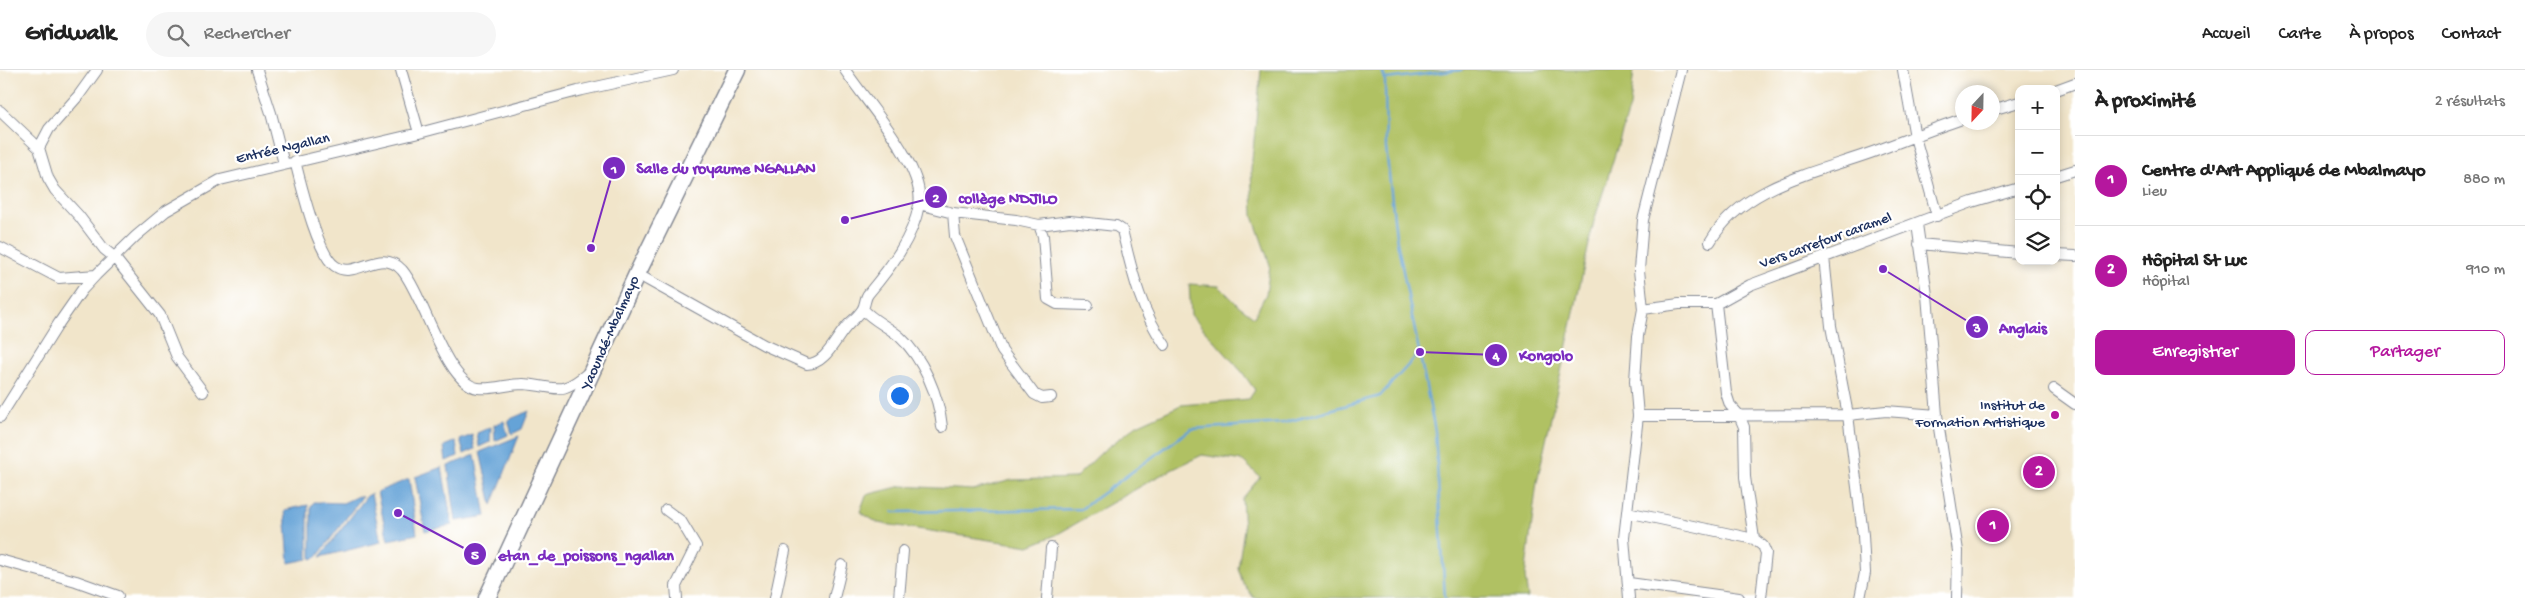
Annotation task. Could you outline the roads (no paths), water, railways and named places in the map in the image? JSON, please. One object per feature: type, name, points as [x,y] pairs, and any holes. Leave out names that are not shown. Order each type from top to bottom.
[{"type":"highway","name":"Yaoundé-Mbalmayo","points":[[487,598],[597,364],[637,274],[737,70]]},
{"type":"street","points":[[39,148],[50,129],[79,96],[97,70]]},
{"type":"street","points":[[257,70],[289,162],[325,254],[334,266],[342,270],[352,269],[373,262],[389,261],[396,265],[414,290],[449,365],[465,384],[478,388],[510,384],[540,385],[563,389],[575,383],[597,364]]},
{"type":"street","points":[[401,70],[419,133]]},
{"type":"street","name":"Entrée Ngallan","points":[[0,417],[82,290],[136,236],[166,211],[220,180],[289,162],[419,133],[578,91],[673,70]]},
{"type":"street","points":[[637,274],[764,345],[807,364],[813,364],[821,360],[844,329],[863,309],[866,296],[880,282],[903,246],[919,204],[911,166],[845,70]]},
{"type":"street","points":[[1629,598],[1624,538],[1638,416],[1636,372],[1642,309],[1640,270],[1642,220],[1681,70]]},
{"type":"street","points":[[1903,70],[1915,137],[1937,216]]},
{"type":"street","points":[[2060,89],[2075,83]]},
{"type":"street","points":[[2000,108],[2015,103]]},
{"type":"street","points":[[0,111],[39,148],[48,178],[55,190],[79,216],[104,249],[114,257],[160,315],[177,357],[203,392]]},
{"type":"street","points":[[1710,242],[1721,224],[1758,195],[1805,174],[1915,137],[1932,128],[1955,121]]},
{"type":"street","points":[[2059,175],[2075,170]]},
{"type":"street","name":"Vers carrefour caramel","points":[[1642,309],[1679,304],[1716,304],[1750,285],[2015,189]]},
{"type":"street","points":[[919,204],[952,212],[1016,220],[1039,225],[1070,221],[1110,224],[1122,230],[1142,308],[1151,326],[1165,345]]},
{"type":"street","points":[[952,212],[955,236],[1002,351],[1034,394],[1042,398],[1051,397]]},
{"type":"street","points":[[1917,224],[1927,295],[1937,416],[1958,550],[1957,598]]},
{"type":"street","points":[[1039,225],[1043,236],[1048,299],[1057,304],[1088,305]]},
{"type":"street","points":[[1919,244],[2015,253]]},
{"type":"street","points":[[0,247],[59,278],[96,275]]},
{"type":"street","points":[[2060,255],[2075,256]]},
{"type":"street","points":[[1824,257],[1831,326],[1848,414],[1864,552],[1865,573],[1860,598]]},
{"type":"street","points":[[1716,304],[1726,393],[1730,405],[1740,415],[1744,427],[1744,477],[1754,539]]},
{"type":"street","points":[[863,309],[902,339],[914,355],[926,374],[940,409],[942,427]]},
{"type":"street","points":[[2054,389],[2075,404]]},
{"type":"street","points":[[1638,416],[1886,412],[1937,416]]},
{"type":"street","points":[[666,510],[681,521],[696,546],[676,586],[677,598]]},
{"type":"street","points":[[1627,512],[1754,539],[1763,546],[1766,553],[1762,598]]},
{"type":"street","points":[[1047,598],[1051,548]]},
{"type":"street","points":[[775,598],[785,551]]},
{"type":"street","points":[[899,598],[903,551]]},
{"type":"street","points":[[0,560],[76,581],[118,596]]},
{"type":"street","points":[[834,598],[842,564]]},
{"type":"street","points":[[1629,583],[1739,598]]},
{"type":"water","points":[[529,411],[522,429],[512,434],[508,420]]},
{"type":"water","points":[[504,421],[508,435],[495,441],[494,425]]},
{"type":"water","points":[[491,427],[490,442],[479,447],[477,433]]},
{"type":"water","points":[[472,435],[475,449],[464,454],[460,440]]},
{"type":"water","points":[[519,436],[492,505],[480,452]]},
{"type":"water","points":[[456,441],[458,456],[446,461],[444,446]]},
{"type":"water","points":[[475,455],[486,516],[456,521],[448,466]]},
{"type":"water","points":[[442,467],[452,525],[425,531],[415,477]]},
{"type":"water","points":[[409,479],[417,534],[388,540],[377,492]]},
{"type":"water","points":[[371,494],[381,542],[320,557],[367,496]]},
{"type":"water","points":[[358,496],[362,497],[317,557],[311,559],[311,506],[314,502],[343,503]]},
{"type":"water","points":[[308,505],[308,559],[289,563],[285,510]]},
{"type":"waterway","points":[[1382,70],[1385,79],[1386,148],[1396,236],[1435,431],[1445,598]]},
{"type":"waterway","points":[[1386,79],[1461,70]]},
{"type":"waterway","points":[[893,512],[1081,509],[1191,429],[1283,423],[1380,396],[1420,352]]},
{"type":"place","name":"collège NDJILO","points":[[845,220]]},
{"type":"place","name":"Salle du royaume NGALLAN","points":[[591,248]]},
{"type":"place","name":"Anglais","points":[[1883,269]]},
{"type":"place","name":"Kongolo","points":[[1420,352]]},
{"type":"place","name":"Institut de Formation Artistique","points":[[2055,415]]},
{"type":"place","name":"Hôpital St Luc","points":[[2039,472]]},
{"type":"place","name":"etan_de_poissons_ngallan","points":[[398,513]]},
{"type":"place","name":"Centre d'Art Appliqué de Mbalmayo","points":[[1993,526]]}]
